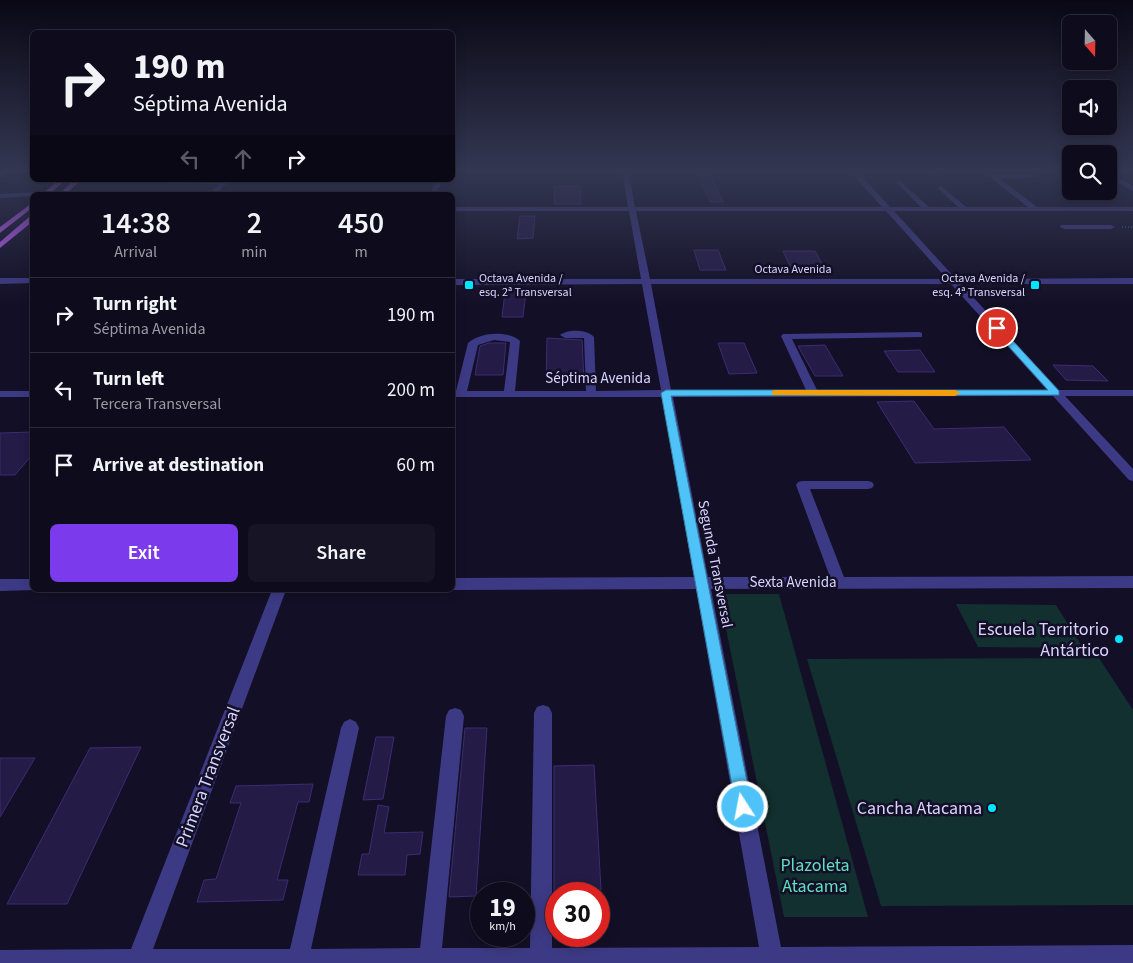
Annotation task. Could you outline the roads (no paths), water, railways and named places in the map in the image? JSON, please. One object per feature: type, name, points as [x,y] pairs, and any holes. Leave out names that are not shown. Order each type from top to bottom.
[{"type":"main road","points":[[0,231],[20,215]]},
{"type":"main road","points":[[0,246],[30,221]]},
{"type":"street","name":"Segunda Transversal","points":[[632,215],[772,960]]},
{"type":"street","points":[[893,215],[1133,477]]},
{"type":"street","points":[[1063,215],[1080,227]]},
{"type":"street","points":[[1064,227],[1111,227]]},
{"type":"street","points":[[0,281],[30,281]]},
{"type":"street","name":"Octava Avenida","points":[[455,282],[1133,281]]},
{"type":"street","points":[[565,334],[586,334],[589,337],[591,394]]},
{"type":"street","points":[[813,393],[786,336],[919,335]]},
{"type":"street","points":[[457,394],[473,343],[482,338],[491,337],[509,338],[515,341],[509,394]]},
{"type":"street","name":"Séptima Avenida","points":[[457,394],[1133,393]]},
{"type":"street","points":[[0,394],[30,394]]},
{"type":"street","points":[[839,582],[802,485],[868,485]]},
{"type":"street","name":"Sexta Avenida","points":[[455,584],[1133,582]]},
{"type":"street","points":[[0,584],[30,584]]},
{"type":"street","name":"Primera Transversal","points":[[137,962],[278,592]]},
{"type":"street","points":[[540,959],[543,713]]},
{"type":"street","points":[[430,960],[455,716]]},
{"type":"street","points":[[298,960],[350,728]]},
{"type":"street","points":[[0,961],[772,960],[1133,956]]},
{"type":"place","name":"Octava Avenida / esq. 2ª Transversal","points":[[469,285]]},
{"type":"place","name":"Octava Avenida / esq. 4ª Transversal","points":[[1035,285]]},
{"type":"place","name":"Escuela Territorio Antártico","points":[[1119,639]]},
{"type":"place","name":"Cancha Atacama","points":[[992,808]]},
{"type":"park label","name":"Plazoleta Atacama","points":[[815,875]]}]
